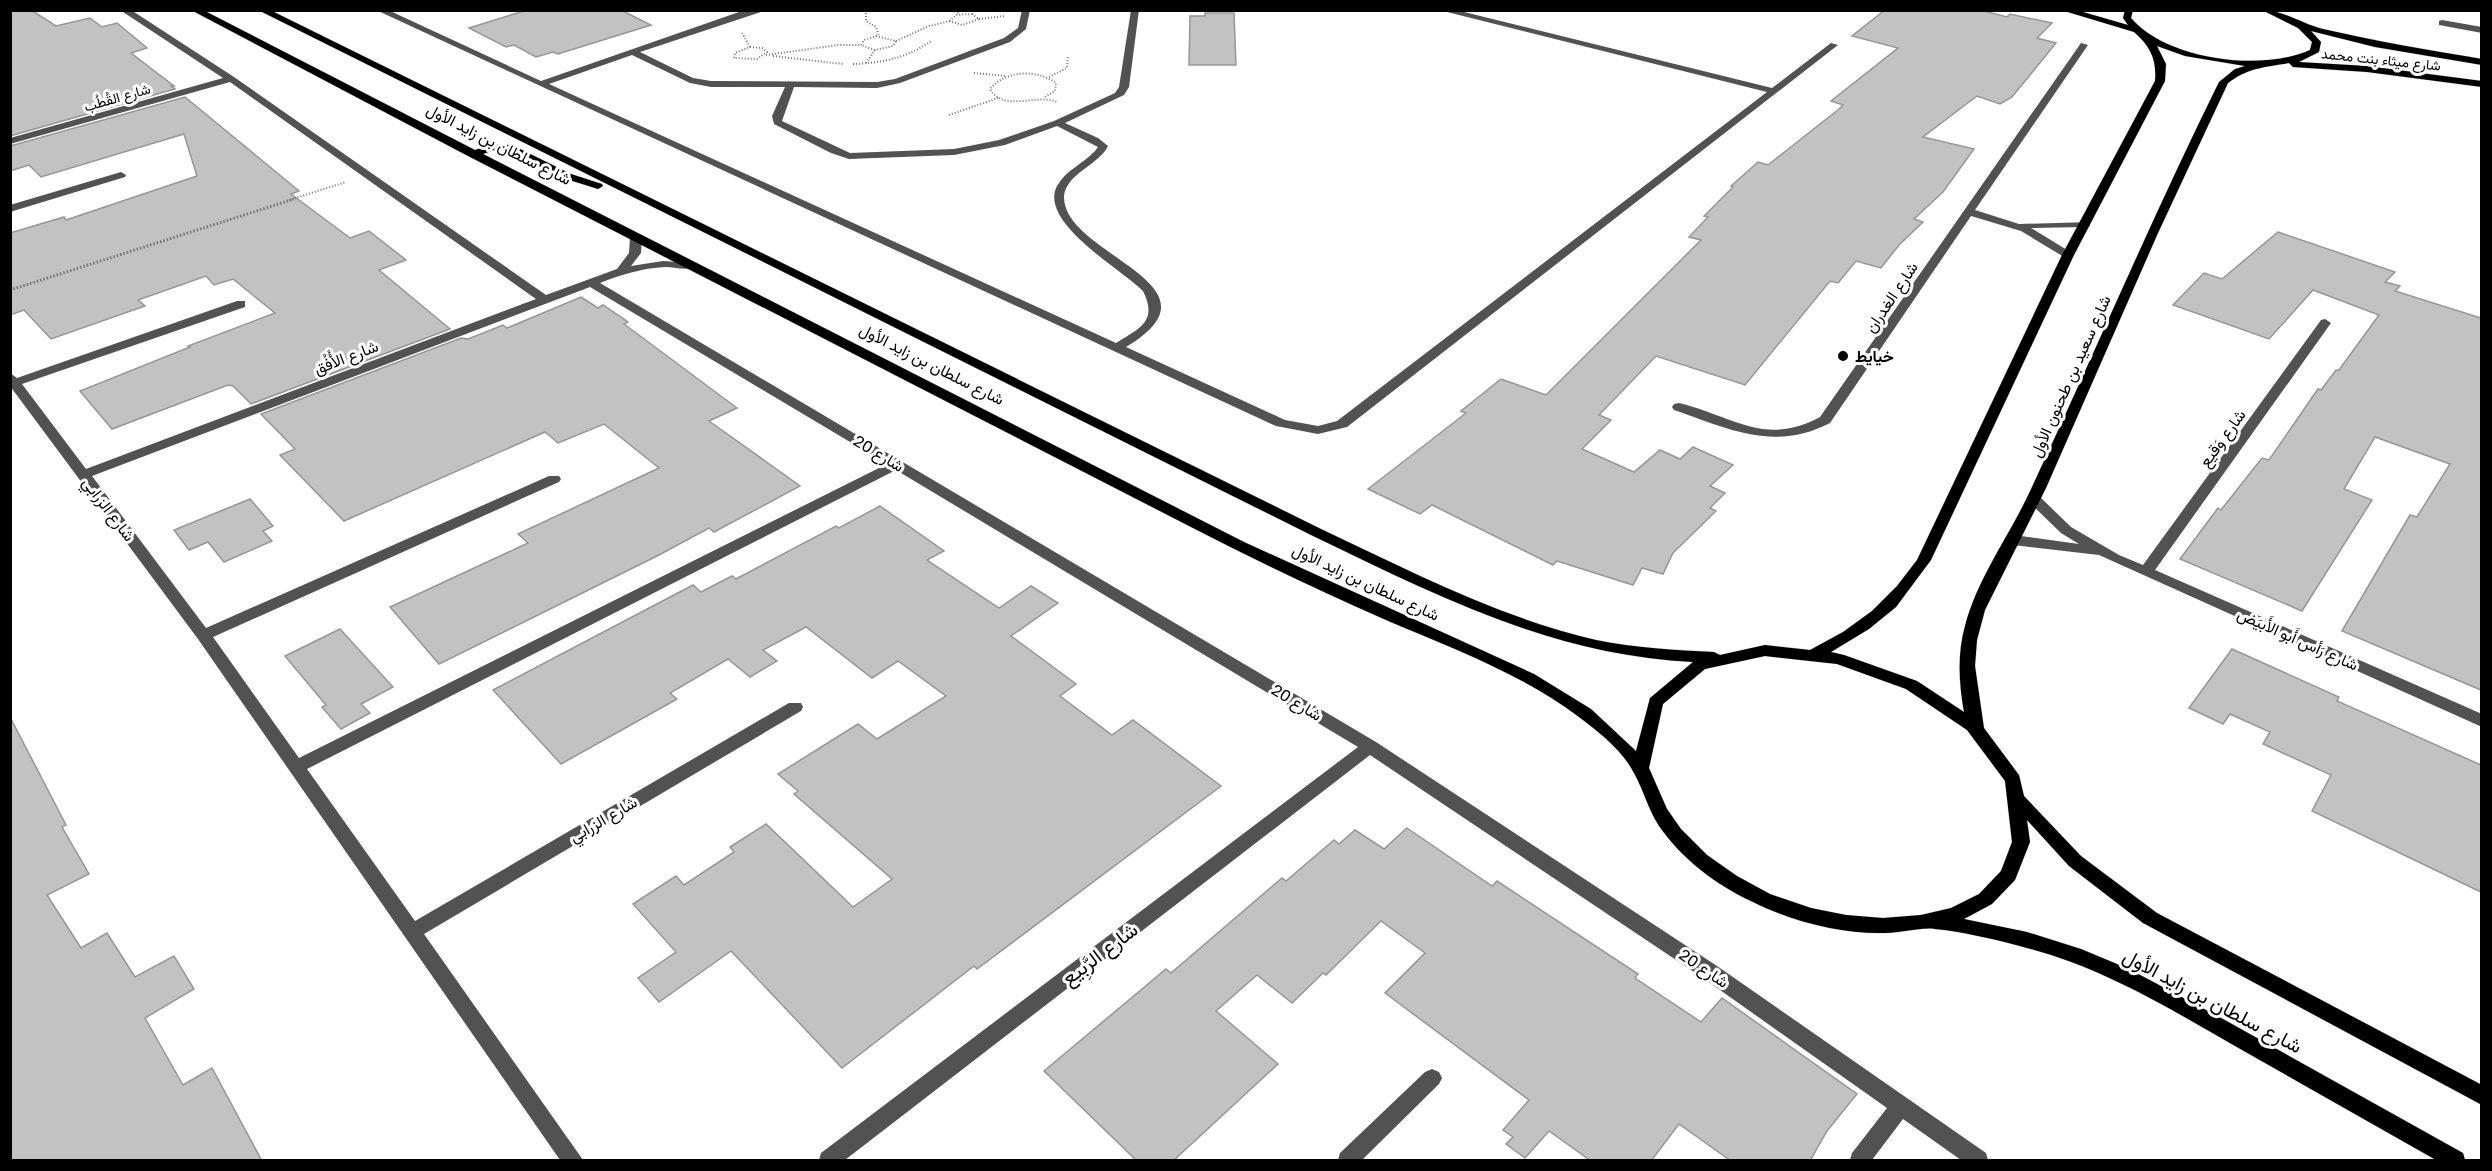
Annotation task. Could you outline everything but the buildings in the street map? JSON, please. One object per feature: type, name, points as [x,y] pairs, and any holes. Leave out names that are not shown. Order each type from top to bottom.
[{"type":"main road","name":"شارع سلطان بن زايد الأول","points":[[195,10],[472,154],[1281,566],[1526,677],[1576,708],[1621,745],[1641,767]]},
{"type":"main road","name":"شارع سلطان بن زايد الأول","points":[[262,10],[1316,532],[1472,602],[1553,633],[1594,645],[1648,653],[1723,657]]},
{"type":"main road","points":[[2066,10],[2137,30]]},
{"type":"main road","points":[[2129,10],[2127,18],[2148,38],[2200,56],[2262,63],[2301,59],[2317,47],[2314,37],[2285,10]]},
{"type":"main road","name":"شارع ميثاء بنت محمد","points":[[2266,10],[2299,24],[2366,42],[2481,62]]},
{"type":"main road","points":[[1816,653],[1864,627],[1900,595],[1913,578],[2068,255],[2160,81],[2161,64],[2148,38]]},
{"type":"main road","name":"شارع سعيد بن طحنون الأول","points":[[1976,730],[1967,675],[1972,626],[1980,604],[2034,499],[2151,232],[2224,82],[2238,71],[2262,63]]},
{"type":"main road","name":"شارع ميثاء بنت محمد","points":[[2278,63],[2367,69],[2481,84]]},
{"type":"main road","points":[[472,154],[493,147],[508,147],[567,176],[627,192]]},
{"type":"main road","points":[[1783,650],[1816,653],[1851,660],[1911,684],[1950,708],[1976,730],[1995,752],[2010,776],[2019,801],[2023,832],[2016,861],[1998,888],[1971,908],[1935,922],[1899,926],[1860,926],[1820,919],[1782,907],[1745,890],[1712,869],[1685,845],[1664,819],[1649,793],[1641,767],[1640,741],[1646,718],[1657,698],[1682,676],[1723,657],[1783,650]]},
{"type":"main road","points":[[2019,801],[2075,861],[2150,918],[2481,1096]]},
{"type":"main road","name":"شارع سلطان بن زايد الأول","points":[[1935,922],[2027,940],[2074,955],[2122,975],[2216,1025],[2455,1161]]},
{"type":"street","points":[[124,10],[231,80],[545,300]]},
{"type":"street","points":[[380,10],[1292,427],[1318,430],[1342,424],[1834,45]]},
{"type":"street","points":[[541,84],[634,53],[737,12],[764,10]]},
{"type":"street","points":[[634,53],[703,83],[790,86],[877,84],[897,81],[1007,40],[1022,29],[1026,10]]},
{"type":"street","points":[[790,86],[777,116],[780,125],[849,156],[979,149],[1057,123],[1114,99],[1123,91],[1135,10]]},
{"type":"street","points":[[1443,10],[1774,91]]},
{"type":"street","points":[[2442,23],[2481,30]]},
{"type":"street","name":"شارع الغدران","points":[[1679,407],[1767,435],[1796,435],[1816,426],[1836,406],[2084,45]]},
{"type":"street","name":"شارع القُطُب","points":[[10,141],[231,80]]},
{"type":"street","points":[[1057,123],[1103,146],[1100,153],[1076,170],[1062,187],[1059,197],[1063,214],[1088,240],[1144,286],[1155,299],[1153,320],[1140,334],[1117,348]]},
{"type":"street","points":[[10,209],[121,176]]},
{"type":"street","points":[[1969,212],[2011,224],[2038,235],[2068,255]]},
{"type":"street","points":[[2011,224],[2058,226],[2086,224]]},
{"type":"street","points":[[621,271],[635,253],[638,245],[636,237]]},
{"type":"street","name":"شارع الأُفُق","points":[[83,475],[621,271],[649,266],[691,265]]},
{"type":"street","name":"شارع 20","points":[[590,282],[1370,746],[1710,972],[1978,1161]]},
{"type":"street","name":"شارع الزرابي","points":[[241,303],[12,380],[203,635],[572,1161]]},
{"type":"street","name":"شارع وَقيع","points":[[2146,572],[2325,323]]},
{"type":"street","points":[[296,767],[898,464]]},
{"type":"street","points":[[203,635],[554,479]]},
{"type":"street","name":"شارع رَأس أَبو الأَبيَض","points":[[2034,499],[2066,530],[2114,558],[2481,721]]},
{"type":"street","name":"شارع رَأس أَبو الأَبيَض","points":[[2013,540],[2063,545],[2114,558]]},
{"type":"street","name":"شارع الزرابي","points":[[412,932],[795,707]]},
{"type":"street","name":"شارع الرَّبِيع","points":[[828,1161],[1370,746]]},
{"type":"street","points":[[1348,1161],[1432,1078]]},
{"type":"street","points":[[1860,1161],[1901,1106]]},
{"type":"path","points":[[866,10],[866,21],[876,27],[879,36]]},
{"type":"path","points":[[952,10],[961,14]]},
{"type":"path","points":[[766,55],[766,50],[750,47],[738,50],[733,55],[738,59],[750,60],[766,55],[838,45],[861,45],[874,50],[888,48],[896,40],[929,26],[950,21],[962,25],[979,19],[972,14],[961,14],[952,17],[950,21]]},
{"type":"path","points":[[861,45],[868,38],[879,36],[896,40]]},
{"type":"path","points":[[766,55],[819,63],[866,63],[919,51],[931,41]]},
{"type":"path","points":[[866,63],[874,50]]},
{"type":"path","points":[[998,98],[990,89],[1000,79],[1028,74],[1048,77],[1067,68],[1068,56]]},
{"type":"path","points":[[949,115],[998,98],[1021,101],[1045,97],[1057,87],[1048,77]]},
{"type":"path","points":[[10,290],[367,175]]},
{"type":"place","name":"خيايط","points":[[1843,356]]}]
